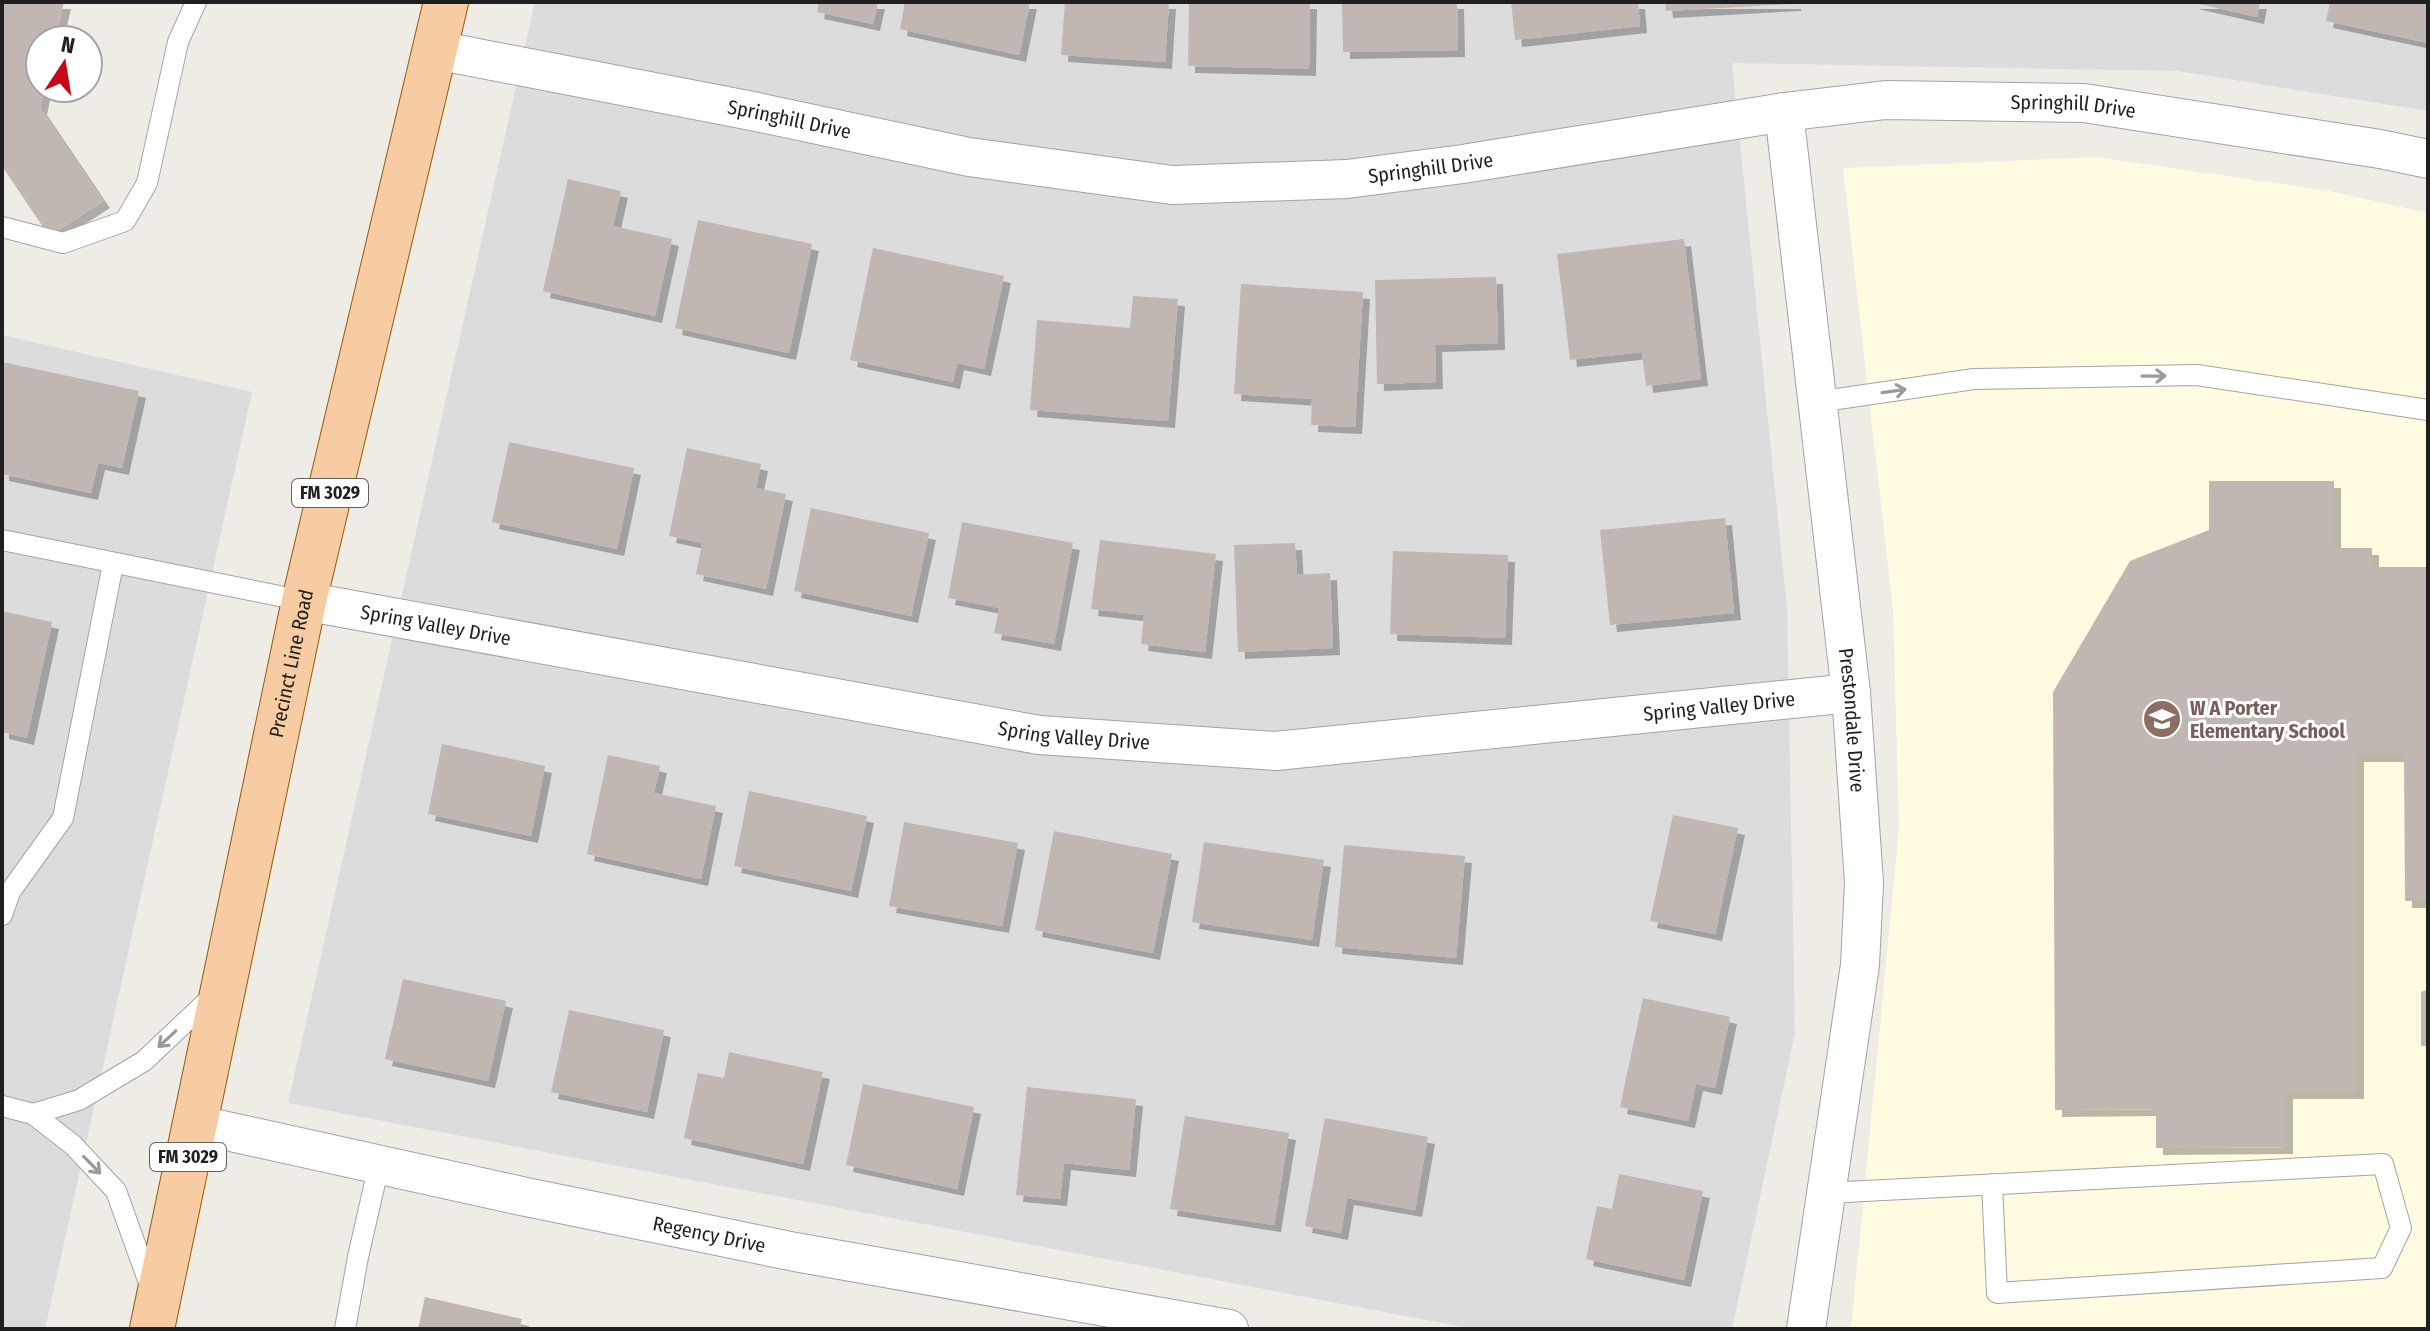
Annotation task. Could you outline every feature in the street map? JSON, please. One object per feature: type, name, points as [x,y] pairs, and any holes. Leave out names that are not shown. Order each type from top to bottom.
[{"type":"main road","name":"Precinct Line Road","points":[[155,1317],[304,601],[436,50],[443,3]]},
{"type":"street","name":"Springhill Drive","points":[[436,50],[969,157],[1172,185],[1347,179],[1463,164],[1784,112],[1886,100],[2084,103],[2428,159]]},
{"type":"street","name":"Prestondale Drive","points":[[1784,112],[1851,693],[1864,883],[1860,965],[1806,1329]]},
{"type":"street","name":"Spring Valley Drive","points":[[304,601],[1039,735],[1276,751],[1851,693]]},
{"type":"street","name":"Regency Drive","points":[[195,1124],[795,1252],[1205,1327]]},
{"type":"lane","points":[[2,227],[63,243],[125,221],[147,183],[178,42],[196,2]]},
{"type":"lane","points":[[1817,402],[1974,379],[2197,375],[2428,410]]},
{"type":"lane","points":[[2,540],[304,601]]},
{"type":"lane","points":[[2,915],[10,892],[63,818],[113,564]]},
{"type":"lane","points":[[33,1114],[79,1100],[144,1061],[224,985]]},
{"type":"lane","points":[[2,1106],[33,1114],[73,1145],[116,1191],[155,1317]]},
{"type":"lane","points":[[1826,1193],[1992,1184],[2383,1164],[2401,1228],[2382,1268],[1997,1293],[1992,1184]]},
{"type":"lane","points":[[345,1329],[379,1165]]},
{"type":"shaded area","points":[[535,2],[2428,2],[2428,111],[2178,71],[1732,63],[1787,609],[1795,1033],[1732,1329],[1474,1329],[288,1103]]},
{"type":"shaded area","name":"W A Porter Elementary School","points":[[2096,157],[2325,190],[2428,213],[2428,1329],[1851,1329],[1899,827],[1893,611],[1843,168]]},
{"type":"shaded area","points":[[2,335],[252,392],[45,1329],[2,1329]]},
{"type":"building","points":[[2,2],[64,2],[59,24],[24,24],[24,104],[41,104],[40,108],[103,201],[49,236],[2,166]]},
{"type":"building","points":[[819,2],[878,2],[873,24],[817,12]]},
{"type":"building","points":[[905,2],[1030,2],[1019,55],[900,29]]},
{"type":"building","points":[[1065,2],[1169,2],[1165,62],[1061,55]]},
{"type":"building","points":[[1189,2],[1310,2],[1309,69],[1188,66]]},
{"type":"building","points":[[1342,2],[1457,2],[1458,50],[1343,52]]},
{"type":"building","points":[[1511,2],[1638,2],[1640,26],[1515,40]]},
{"type":"building","points":[[1665,2],[1794,2],[1794,4],[1666,11]]},
{"type":"building","points":[[2191,2],[2260,2],[2257,17]]},
{"type":"building","points":[[2330,2],[2428,2],[2428,43],[2326,21]]},
{"type":"building","points":[[568,179],[621,191],[613,226],[672,239],[655,316],[543,291]]},
{"type":"building","points":[[698,220],[812,244],[789,353],[675,328]]},
{"type":"building","points":[[1684,239],[1701,379],[1646,386],[1642,352],[1570,360],[1557,254]]},
{"type":"building","points":[[873,248],[1004,276],[984,369],[957,363],[953,382],[850,360]]},
{"type":"building","points":[[1496,277],[1498,343],[1435,345],[1436,382],[1377,384],[1375,280]]},
{"type":"building","points":[[1241,284],[1363,292],[1355,427],[1311,425],[1312,399],[1234,394]]},
{"type":"building","points":[[1133,296],[1178,299],[1168,421],[1030,410],[1037,320],[1130,328]]},
{"type":"building","points":[[2,362],[139,391],[122,468],[98,463],[91,493],[2,474]]},
{"type":"building","points":[[509,442],[634,468],[617,549],[492,522]]},
{"type":"building","points":[[687,448],[761,464],[756,488],[786,494],[766,589],[696,574],[702,543],[669,536]]},
{"type":"building","points":[[2209,481],[2334,481],[2334,548],[2372,548],[2372,567],[2428,567],[2428,901],[2405,901],[2404,755],[2357,755],[2357,1092],[2286,1092],[2286,1147],[2156,1148],[2156,1109],[2055,1110],[2053,692],[2130,561],[2209,530]]},
{"type":"building","points":[[811,508],[929,533],[911,616],[794,591]]},
{"type":"building","points":[[1725,518],[1734,613],[1610,625],[1600,530]]},
{"type":"building","points":[[962,522],[1073,543],[1054,644],[994,633],[999,608],[948,598]]},
{"type":"building","points":[[1100,540],[1216,554],[1205,652],[1141,644],[1144,615],[1091,609]]},
{"type":"building","points":[[1295,543],[1297,575],[1330,573],[1333,648],[1238,652],[1234,545]]},
{"type":"building","points":[[1393,551],[1508,555],[1505,638],[1390,634]]},
{"type":"building","points":[[2,611],[52,622],[27,738],[2,732]]},
{"type":"building","points":[[442,744],[545,766],[531,836],[428,814]]},
{"type":"building","points":[[608,755],[660,766],[654,793],[716,806],[701,879],[587,854]]},
{"type":"building","points":[[749,791],[867,816],[851,891],[734,866]]},
{"type":"building","points":[[1673,815],[1738,828],[1715,934],[1650,921]]},
{"type":"building","points":[[904,822],[1018,843],[1002,926],[889,906]]},
{"type":"building","points":[[1054,831],[1172,854],[1153,953],[1035,930]]},
{"type":"building","points":[[1204,842],[1324,860],[1312,940],[1192,922]]},
{"type":"building","points":[[1344,845],[1465,856],[1456,958],[1335,947]]},
{"type":"building","points":[[403,979],[506,1001],[488,1081],[385,1059]]},
{"type":"building","points":[[2428,989],[2428,1046],[2421,1046],[2421,992]]},
{"type":"building","points":[[1643,998],[1730,1017],[1715,1088],[1696,1084],[1688,1121],[1620,1107]]},
{"type":"building","points":[[569,1010],[664,1030],[647,1112],[551,1092]]},
{"type":"building","points":[[729,1052],[823,1072],[803,1164],[684,1138],[698,1073],[724,1078]]},
{"type":"building","points":[[863,1084],[974,1107],[957,1189],[846,1165]]},
{"type":"building","points":[[1027,1087],[1136,1099],[1129,1170],[1064,1163],[1060,1199],[1016,1195]]},
{"type":"building","points":[[1185,1116],[1289,1133],[1274,1225],[1170,1209]]},
{"type":"building","points":[[1325,1118],[1428,1137],[1415,1210],[1347,1198],[1341,1233],[1305,1226]]},
{"type":"building","points":[[1619,1174],[1703,1191],[1684,1280],[1586,1259],[1597,1206],[1612,1209]]},
{"type":"building","points":[[425,1297],[522,1319],[519,1329],[418,1329]]},
{"type":"place","name":"W A Porter Elementary School","points":[[2162,719]]}]
